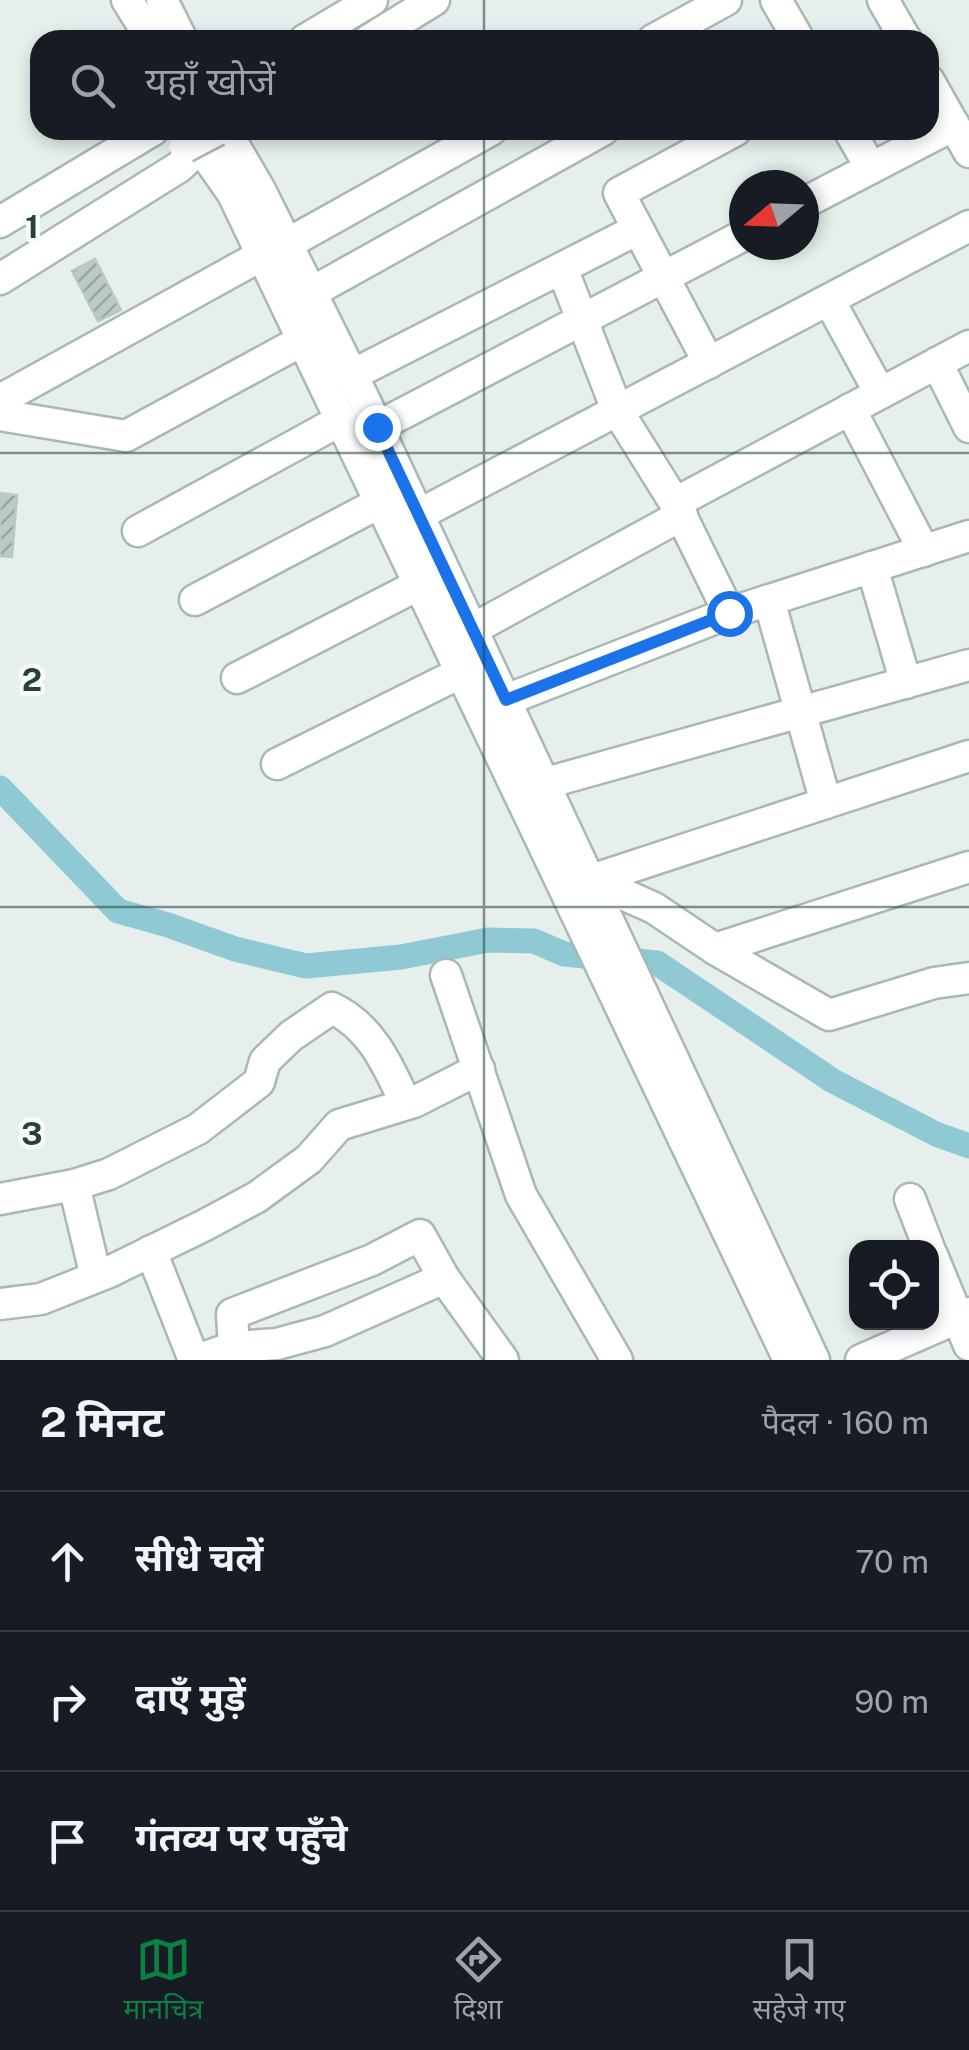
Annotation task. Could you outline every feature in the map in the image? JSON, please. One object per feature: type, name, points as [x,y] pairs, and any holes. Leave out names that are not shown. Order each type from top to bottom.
[{"type":"street","points":[[127,0],[146,30]]},
{"type":"street","points":[[162,0],[177,30]]},
{"type":"street","points":[[322,30],[372,0]]},
{"type":"street","points":[[385,30],[434,0]]},
{"type":"street","points":[[672,30],[726,0]]},
{"type":"street","points":[[883,0],[900,30]]},
{"type":"street","points":[[939,99],[969,152]]},
{"type":"street","points":[[939,133],[954,125]]},
{"type":"street","points":[[0,201],[109,140]]},
{"type":"street","points":[[0,222],[136,140]]},
{"type":"street","points":[[0,400],[474,140]]},
{"type":"street","points":[[299,299],[585,140]]},
{"type":"street","points":[[709,363],[619,193],[717,140]]},
{"type":"street","points":[[855,140],[871,168]]},
{"type":"street","points":[[819,195],[925,140]]},
{"type":"street","points":[[213,144],[275,249],[299,299],[352,375],[377,427],[420,584],[577,890],[612,926],[814,1360]]},
{"type":"street","points":[[0,263],[184,147],[213,144]]},
{"type":"street","points":[[0,278],[213,144]]},
{"type":"street","points":[[195,600],[398,515],[616,410],[969,226]]},
{"type":"street","points":[[352,375],[638,229]]},
{"type":"street","points":[[377,427],[729,243]]},
{"type":"street","points":[[562,268],[616,410],[678,509],[729,613]]},
{"type":"street","points":[[299,299],[303,340],[342,420],[398,515],[473,629],[546,783],[577,890],[620,1000],[789,1360]]},
{"type":"street","points":[[829,300],[880,393]]},
{"type":"street","points":[[0,414],[126,436],[303,340]]},
{"type":"street","points":[[473,629],[850,409],[969,346]]},
{"type":"street","points":[[937,363],[969,427]]},
{"type":"street","points":[[850,409],[924,550]]},
{"type":"street","points":[[138,530],[342,420]]},
{"type":"street","points":[[506,700],[729,613],[969,536]]},
{"type":"street","points":[[872,567],[906,682]]},
{"type":"street","points":[[237,678],[420,584]]},
{"type":"street","points":[[769,600],[826,803]]},
{"type":"street","points":[[546,783],[969,665]]},
{"type":"street","points":[[277,764],[462,672]]},
{"type":"street","points":[[577,890],[969,756]]},
{"type":"street","points":[[714,949],[969,867]]},
{"type":"street","points":[[577,890],[654,908],[714,949],[829,1015],[934,983],[969,978]]},
{"type":"street","points":[[446,975],[521,1195],[617,1360]]},
{"type":"street","points":[[0,1198],[74,1185],[109,1174],[198,1129],[259,1082],[265,1061],[292,1036],[332,1008],[344,1014],[381,1049],[406,1104]]},
{"type":"street","points":[[0,1304],[41,1300],[151,1252],[257,1197],[310,1159],[339,1125],[406,1104],[478,1070]]},
{"type":"street","points":[[74,1185],[96,1277]]},
{"type":"street","points":[[910,1199],[926,1240]]},
{"type":"street","points":[[234,1347],[232,1314],[372,1260],[420,1235],[444,1278],[503,1360]]},
{"type":"street","points":[[151,1252],[196,1360],[234,1347],[278,1344],[326,1331],[444,1278]]},
{"type":"street","points":[[861,1360],[965,1326],[939,1270]]},
{"type":"building","points":[[95,259],[121,310],[98,321],[72,271]]},
{"type":"building","points":[[0,493],[17,495],[12,557],[0,556]]},
{"type":"waterway","points":[[0,788],[118,911],[235,949],[306,966],[401,957],[488,940],[534,941],[564,954],[657,963],[833,1081],[936,1134],[969,1146]]},
{"type":"route","points":[[377,427],[506,700],[729,613]]}]
